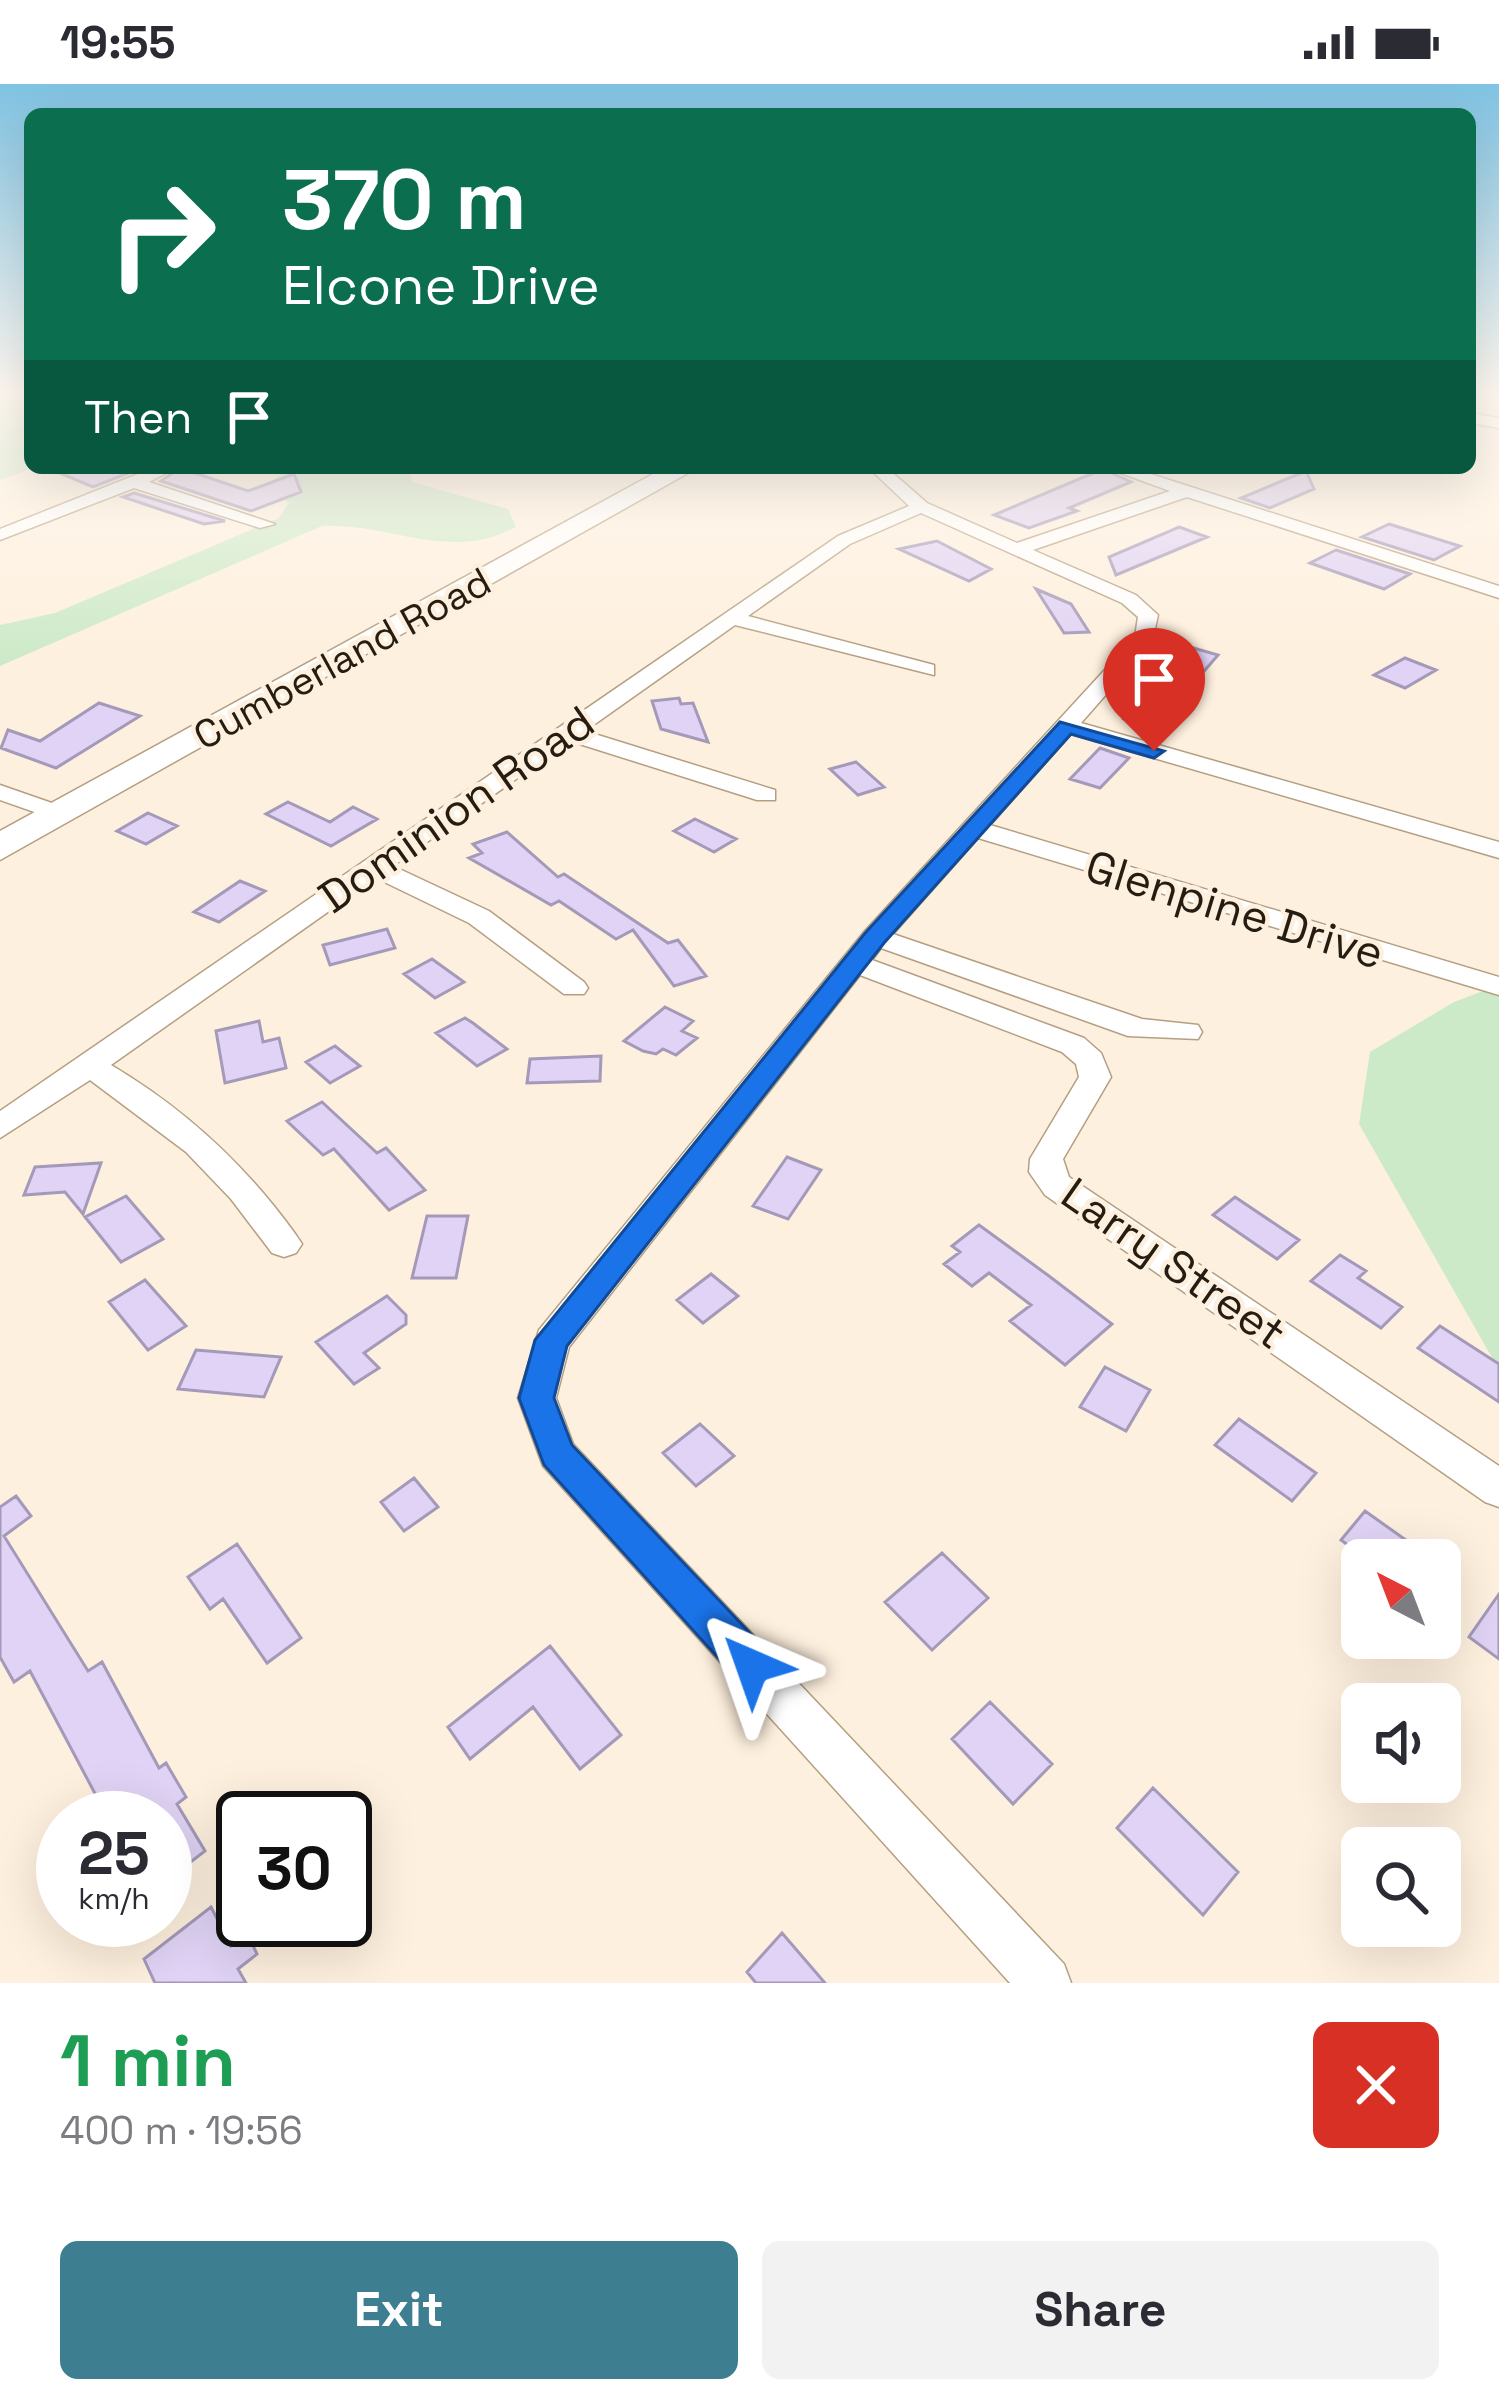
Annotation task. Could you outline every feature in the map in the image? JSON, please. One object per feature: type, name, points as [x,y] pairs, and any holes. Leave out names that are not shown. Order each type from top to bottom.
[{"type":"main road","name":"Cumberland Road","points":[[0,848],[658,483]]},
{"type":"street","points":[[0,535],[131,483]]},
{"type":"street","points":[[135,483],[266,524]]},
{"type":"street","points":[[893,483],[921,507],[1129,599],[1148,615],[1145,638],[865,950],[552,1340],[537,1398],[557,1454],[1045,1983]]},
{"type":"street","points":[[1161,483],[1499,592]]},
{"type":"street","points":[[1017,549],[1187,491]]},
{"type":"street","name":"Dominion Road","points":[[0,1127],[861,529],[921,507]]},
{"type":"street","points":[[731,618],[926,670]]},
{"type":"street","points":[[1067,726],[1499,850]]},
{"type":"street","points":[[567,733],[766,794]]},
{"type":"street","points":[[0,792],[60,814]]},
{"type":"street","name":"Glenpine Drive","points":[[973,828],[1499,986]]},
{"type":"street","points":[[373,867],[479,917],[574,988]]},
{"type":"street","points":[[865,950],[1139,1029],[1187,1032]]},
{"type":"street","name":"Larry Street","points":[[865,950],[1073,1045],[1090,1060],[1095,1077],[1046,1159],[1046,1172],[1057,1186],[1499,1490]]},
{"type":"street","points":[[90,1066],[144,1097],[193,1135],[221,1161],[284,1244]]},
{"type":"green space","points":[[271,483],[414,483],[508,509],[516,527],[467,542],[444,542],[322,526],[0,666],[0,625],[55,613],[279,518],[289,503],[266,487]]},
{"type":"green space","points":[[1499,985],[1499,1370],[1359,1124],[1370,1052],[1454,1002]]},
{"type":"building","points":[[166,483],[223,483],[248,491],[271,483],[297,483],[301,492],[251,511]]},
{"type":"building","points":[[1071,483],[1130,483],[1069,508],[1077,511],[1029,528],[994,515]]},
{"type":"building","points":[[1278,483],[1311,483],[1314,489],[1270,508],[1241,498]]},
{"type":"building","points":[[134,493],[225,521],[204,524],[123,497]]},
{"type":"building","points":[[1389,524],[1460,546],[1434,560],[1362,537]]},
{"type":"building","points":[[1179,527],[1207,537],[1116,575],[1109,557]]},
{"type":"building","points":[[937,541],[991,569],[969,581],[899,549]]},
{"type":"building","points":[[1336,550],[1410,574],[1384,589],[1310,563]]},
{"type":"building","points":[[1036,589],[1071,604],[1089,632],[1064,633]]},
{"type":"building","points":[[1190,647],[1218,655],[1155,728],[1124,719]]},
{"type":"building","points":[[1405,658],[1436,670],[1405,688],[1374,675]]},
{"type":"building","points":[[679,698],[681,704],[693,703],[708,742],[661,729],[652,701]]},
{"type":"building","points":[[99,703],[140,716],[56,768],[1,748],[8,730],[40,741]]},
{"type":"building","points":[[1100,748],[1129,758],[1100,788],[1070,779]]},
{"type":"building","points":[[856,762],[884,787],[858,795],[830,769]]},
{"type":"building","points":[[288,802],[330,822],[353,807],[377,819],[331,846],[266,814]]},
{"type":"building","points":[[148,813],[177,826],[146,844],[117,831]]},
{"type":"building","points":[[695,819],[736,839],[714,852],[674,831]]},
{"type":"building","points":[[507,832],[558,877],[564,874],[668,943],[678,940],[706,976],[674,986],[633,930],[616,939],[559,901],[551,905],[469,858],[482,853],[473,844]]},
{"type":"building","points":[[240,881],[265,891],[219,922],[194,912]]},
{"type":"building","points":[[387,929],[395,948],[330,965],[323,945]]},
{"type":"building","points":[[432,959],[464,982],[435,998],[404,974]]},
{"type":"building","points":[[665,1007],[693,1021],[682,1031],[697,1038],[676,1055],[663,1049],[656,1054],[643,1051],[624,1041]]},
{"type":"building","points":[[465,1018],[507,1049],[477,1066],[436,1033]]},
{"type":"building","points":[[259,1021],[263,1042],[279,1038],[286,1068],[225,1083],[216,1031]]},
{"type":"building","points":[[335,1046],[360,1066],[330,1083],[306,1062]]},
{"type":"building","points":[[601,1056],[600,1081],[527,1083],[530,1059]]},
{"type":"building","points":[[322,1102],[377,1153],[386,1148],[425,1190],[389,1210],[334,1149],[323,1155],[287,1121]]},
{"type":"building","points":[[787,1157],[821,1170],[788,1219],[753,1206]]},
{"type":"building","points":[[101,1163],[83,1214],[65,1192],[24,1195],[35,1167]]},
{"type":"building","points":[[126,1196],[163,1239],[121,1262],[85,1217]]},
{"type":"building","points":[[1235,1197],[1299,1240],[1277,1259],[1213,1215]]},
{"type":"building","points":[[427,1216],[468,1216],[456,1278],[412,1278]]},
{"type":"building","points":[[979,1225],[1112,1324],[1065,1365],[1010,1321],[1031,1305],[989,1273],[972,1286],[944,1264],[960,1252],[952,1246]]},
{"type":"building","points":[[1340,1255],[1366,1271],[1358,1278],[1402,1307],[1381,1328],[1311,1281]]},
{"type":"building","points":[[711,1274],[738,1296],[703,1323],[677,1300]]},
{"type":"building","points":[[145,1280],[186,1326],[148,1350],[109,1302]]},
{"type":"building","points":[[387,1296],[406,1315],[406,1324],[364,1353],[379,1368],[354,1384],[316,1342]]},
{"type":"building","points":[[1440,1326],[1499,1364],[1499,1402],[1418,1348]]},
{"type":"building","points":[[196,1350],[281,1357],[264,1397],[178,1389]]},
{"type":"building","points":[[1105,1367],[1150,1390],[1126,1431],[1080,1407]]},
{"type":"building","points":[[1239,1419],[1316,1473],[1292,1501],[1215,1445]]},
{"type":"building","points":[[700,1424],[734,1456],[696,1486],[663,1453]]},
{"type":"building","points":[[414,1478],[438,1507],[404,1531],[381,1502]]},
{"type":"building","points":[[16,1496],[31,1516],[4,1536],[88,1671],[102,1662],[159,1768],[166,1763],[182,1791],[94,1791],[30,1671],[14,1682],[0,1657],[0,1507]]},
{"type":"building","points":[[1365,1511],[1404,1539],[1342,1539]]},
{"type":"building","points":[[237,1544],[301,1638],[267,1663],[223,1599],[210,1609],[188,1577]]},
{"type":"building","points":[[942,1553],[988,1598],[932,1650],[885,1602]]},
{"type":"building","points":[[1499,1594],[1499,1659],[1469,1637]]},
{"type":"building","points":[[550,1646],[621,1735],[580,1769],[533,1707],[470,1759],[448,1727]]},
{"type":"building","points":[[990,1702],[1052,1764],[1013,1804],[952,1739]]},
{"type":"building","points":[[1153,1788],[1238,1872],[1203,1915],[1117,1828]]},
{"type":"building","points":[[192,1829],[205,1851],[192,1861]]},
{"type":"building","points":[[211,1907],[216,1917],[216,1947],[254,1947],[257,1954],[238,1969],[246,1983],[155,1983],[144,1959],[159,1947],[192,1947],[192,1922]]},
{"type":"building","points":[[782,1933],[825,1983],[756,1983],[747,1972]]},
{"type":"route","points":[[752,1666],[557,1454],[542,1423],[537,1398],[540,1371],[552,1340],[875,937],[1067,726],[1154,751]]}]
